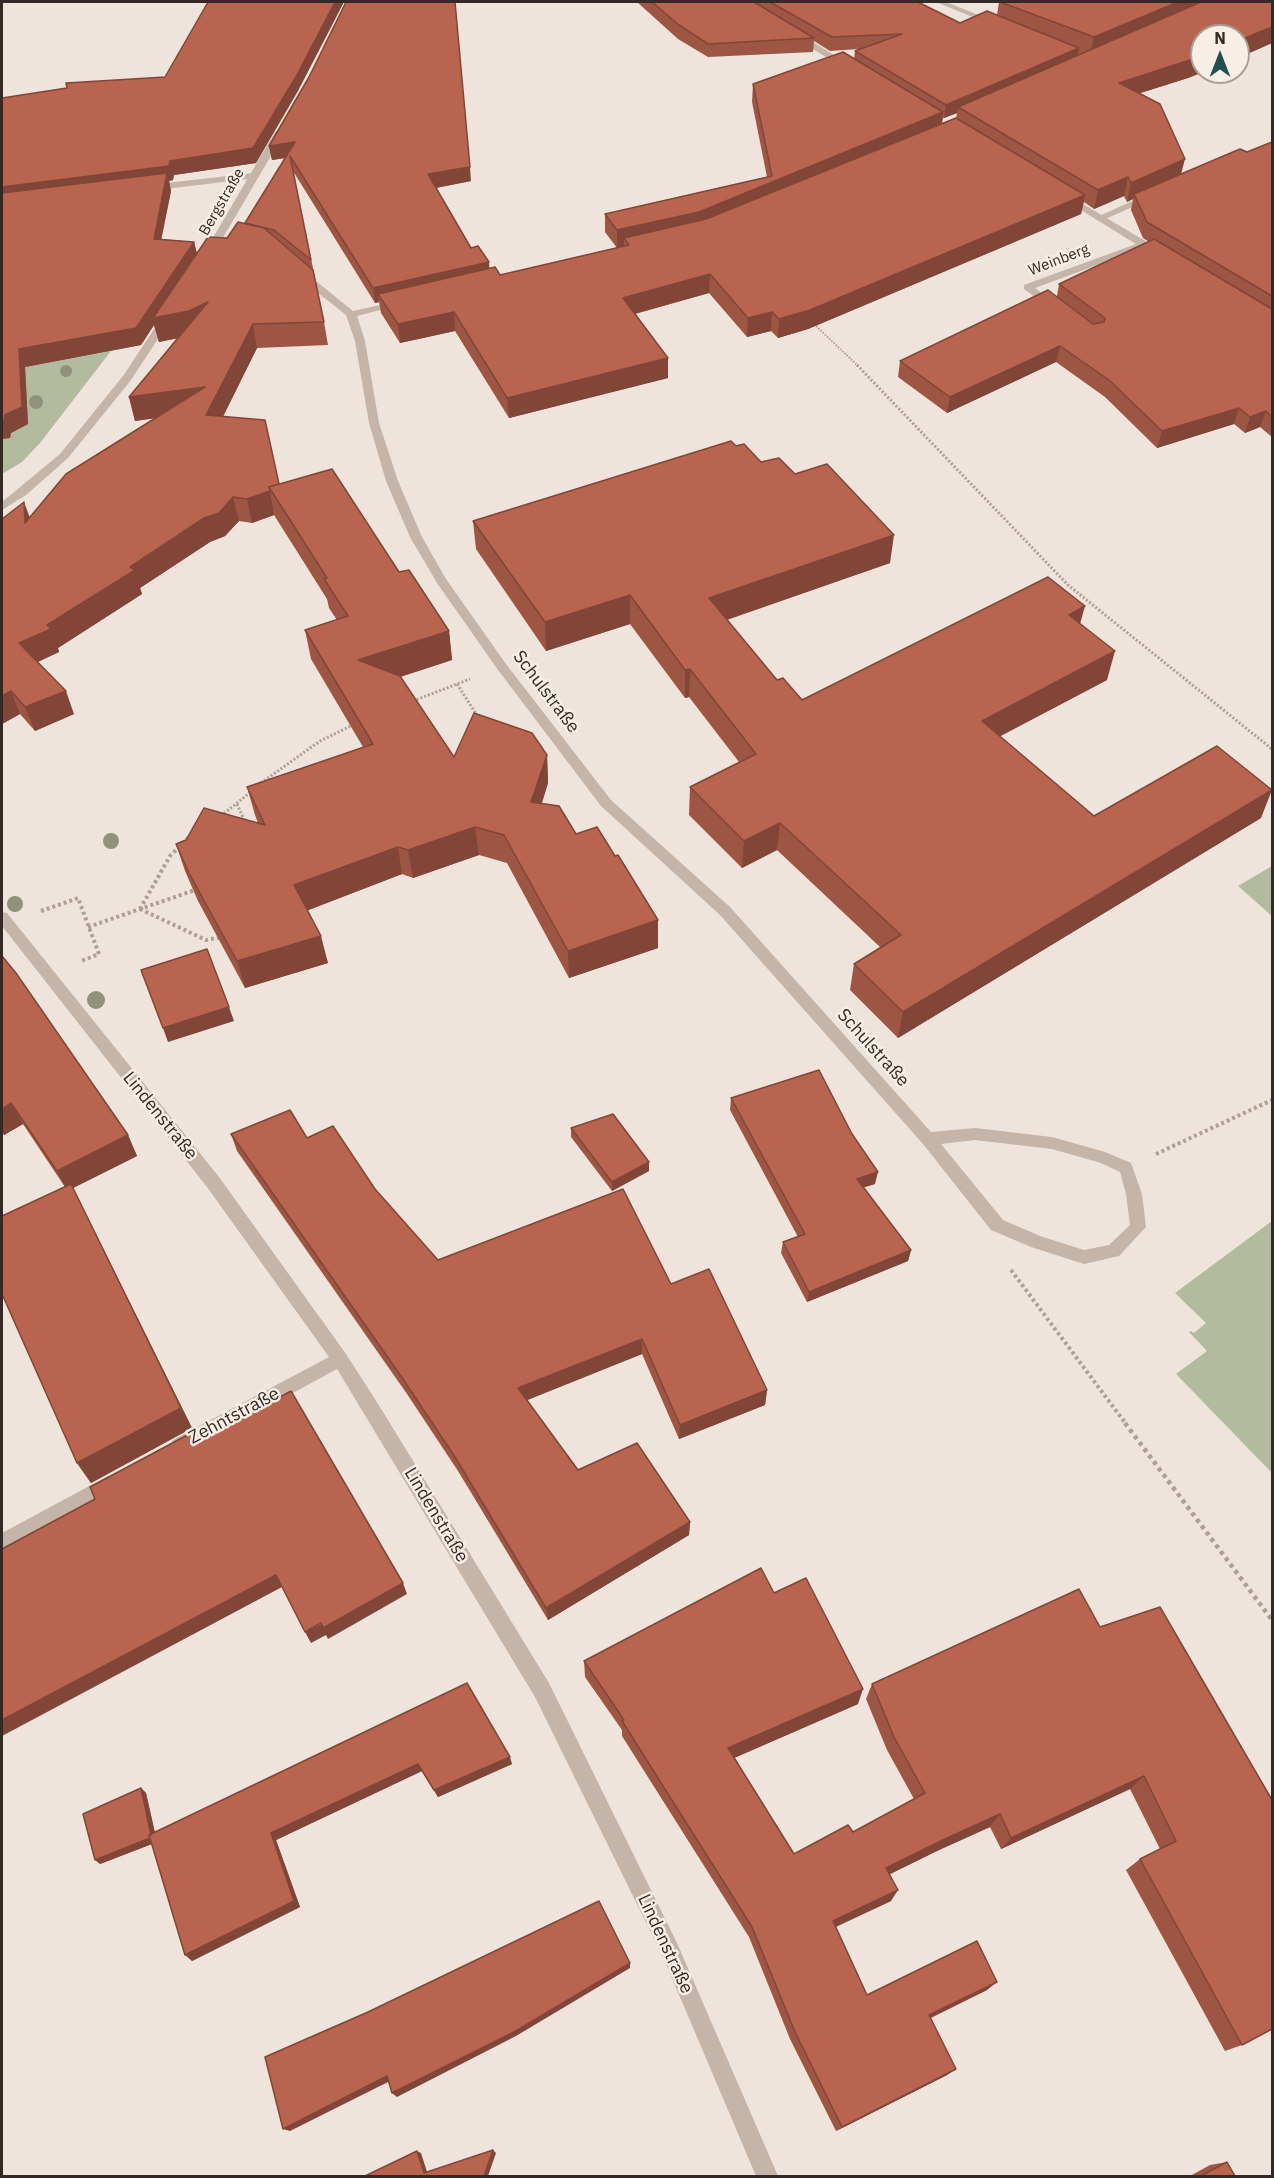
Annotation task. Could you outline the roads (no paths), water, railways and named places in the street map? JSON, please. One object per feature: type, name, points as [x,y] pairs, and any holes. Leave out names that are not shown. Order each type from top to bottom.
[{"type":"street","points":[[940,2],[1004,27]]},
{"type":"street","points":[[790,32],[852,69]]},
{"type":"street","name":"Bergstraße","points":[[202,264],[226,237],[253,176],[288,119]]},
{"type":"street","points":[[139,189],[253,176]]},
{"type":"street","points":[[1100,218],[1165,190]]},
{"type":"street","name":"Weinberg","points":[[1060,194],[1174,263]]},
{"type":"street","name":"Weinberg","points":[[1066,315],[1028,287],[1144,244]]},
{"type":"street","points":[[296,269],[351,314],[407,302]]},
{"type":"street","points":[[2,507],[22,493],[64,456],[127,378],[177,302]]},
{"type":"street","name":"Schulstraße","points":[[351,314],[360,341],[374,423],[401,503],[416,537],[441,580],[502,667],[606,803],[725,911],[928,1139],[997,1225],[1037,1242],[1084,1257],[1113,1251],[1138,1227],[1134,1194],[1126,1168],[1106,1158],[1052,1143],[975,1134],[928,1139]]},
{"type":"street","name":"Lindenstraße","points":[[4,920],[213,1182],[340,1359],[542,1690],[670,1950],[767,2176]]},
{"type":"street","name":"Zehntstraße","points":[[166,1453],[340,1359]]},
{"type":"street","points":[[2,1542],[125,1475]]}]
